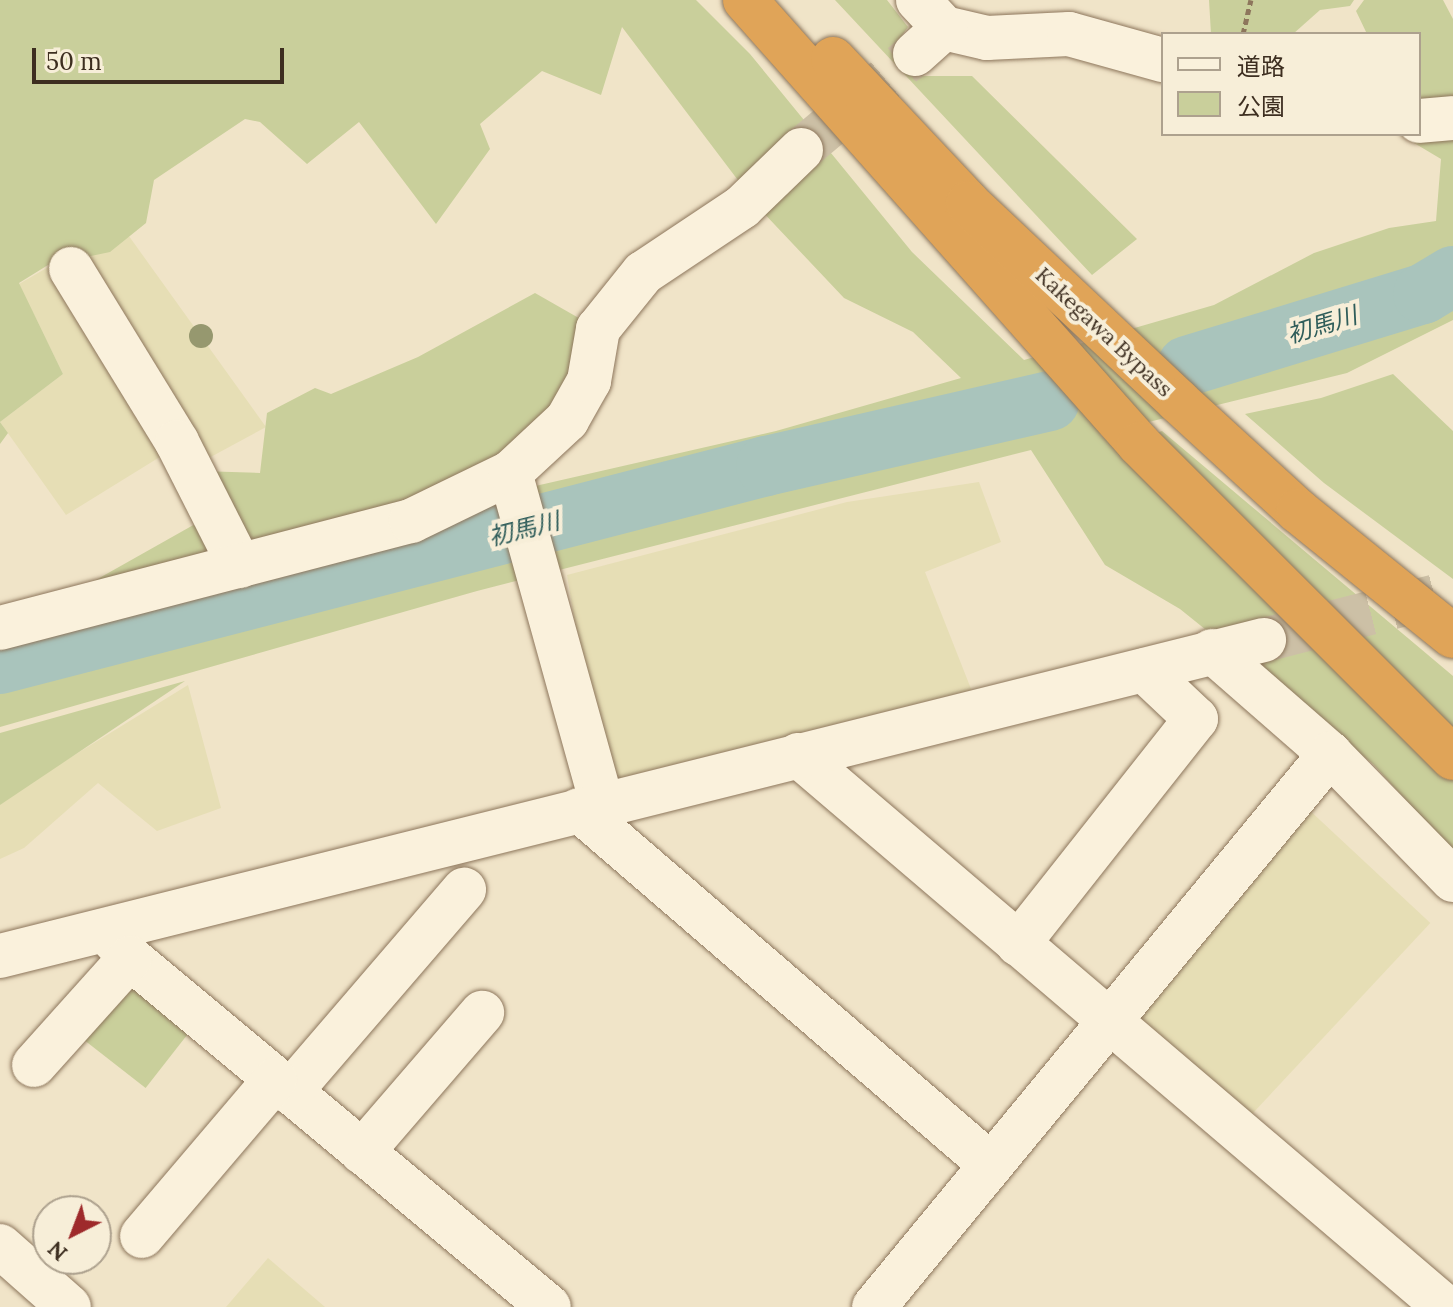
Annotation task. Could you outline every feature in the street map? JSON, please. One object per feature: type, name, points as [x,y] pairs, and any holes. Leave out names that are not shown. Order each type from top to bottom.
[{"type":"highway","points":[[745,0],[1139,444],[1453,758]]},
{"type":"highway","name":"Kakegawa Bypass","points":[[781,0],[968,203],[1298,511],[1453,636]]},
{"type":"highway","points":[[1178,401],[1453,600]]},
{"type":"street","points":[[925,27],[987,38],[1069,34],[1161,59]]},
{"type":"street","points":[[1421,121],[1453,118]]},
{"type":"street","points":[[0,628],[411,521],[514,484],[567,420],[589,381],[598,329],[643,273],[742,207],[801,150]]},
{"type":"street","points":[[71,269],[177,442],[240,566]]},
{"type":"street","points":[[514,484],[539,571],[590,807],[991,1165]]},
{"type":"street","points":[[0,956],[118,945],[590,807],[1264,640]]},
{"type":"street","points":[[1212,651],[1330,754],[1453,880]]},
{"type":"street","points":[[1018,944],[1196,719],[1144,670]]},
{"type":"street","points":[[874,1307],[1330,754]]},
{"type":"street","points":[[798,755],[1445,1307]]},
{"type":"street","points":[[142,1236],[464,890]]},
{"type":"street","points":[[34,1065],[118,945]]},
{"type":"street","points":[[118,945],[282,1086],[549,1307]]},
{"type":"street","points":[[362,1152],[482,1013]]},
{"type":"street","points":[[0,1246],[69,1307]]},
{"type":"path","points":[[1243,32],[1251,0]]},
{"type":"shaded area","points":[[121,225],[266,427],[194,466],[176,447],[66,515],[0,422],[63,374],[19,284]]},
{"type":"shaded area","points":[[979,482],[1001,542],[925,572],[975,699],[602,791],[567,575],[847,502]]},
{"type":"shaded area","points":[[188,685],[221,808],[157,831],[98,783],[24,848],[0,859],[0,801]]},
{"type":"shaded area","points":[[1306,807],[1430,923],[1245,1122],[1120,1006]]},
{"type":"shaded area","points":[[268,1258],[325,1307],[226,1307]]},
{"type":"green space","points":[[0,0],[696,0],[750,54],[912,252],[1024,360],[1214,305],[1314,253],[1389,228],[1436,221],[1441,159],[1402,136],[1421,136],[1421,133],[1453,121],[1453,320],[1347,373],[1100,434],[1453,779],[1453,852],[1373,764],[1180,609],[1105,565],[1031,450],[477,591],[0,727],[0,634],[220,510],[199,471],[260,473],[267,413],[315,388],[331,394],[418,357],[535,293],[598,329],[505,493],[776,431],[961,378],[913,332],[844,298],[759,208],[622,27],[601,95],[542,71],[480,124],[490,149],[436,224],[359,122],[307,164],[260,122],[245,119],[154,180],[146,223],[110,252],[48,265],[19,283],[63,374],[0,422]]},
{"type":"green space","points":[[835,0],[887,0],[908,27],[894,47],[922,76],[972,76],[1137,239],[1092,275]]},
{"type":"green space","points":[[1209,0],[1354,0],[1350,6],[1320,10],[1295,32],[1211,32]]},
{"type":"green space","points":[[1364,0],[1443,0],[1453,19],[1453,105],[1421,108],[1421,32],[1366,32],[1356,11]]},
{"type":"green space","points":[[1393,374],[1453,431],[1453,579],[1324,483],[1245,414],[1321,398]]},
{"type":"green space","points":[[0,422],[8,433],[0,444]]},
{"type":"green space","points":[[1162,431],[1453,676],[1453,738],[1148,436]]},
{"type":"green space","points":[[185,681],[0,805],[0,733]]},
{"type":"green space","points":[[122,977],[191,1031],[146,1088],[77,1035]]},
{"type":"waterway","name":"初馬川","points":[[1187,366],[1423,294],[1453,276]]},
{"type":"waterway","name":"初馬川","points":[[0,664],[766,466],[1050,401]]},
{"type":"tunnel","points":[[801,150],[915,54]]},
{"type":"tunnel","points":[[1264,640],[1453,592]]}]
